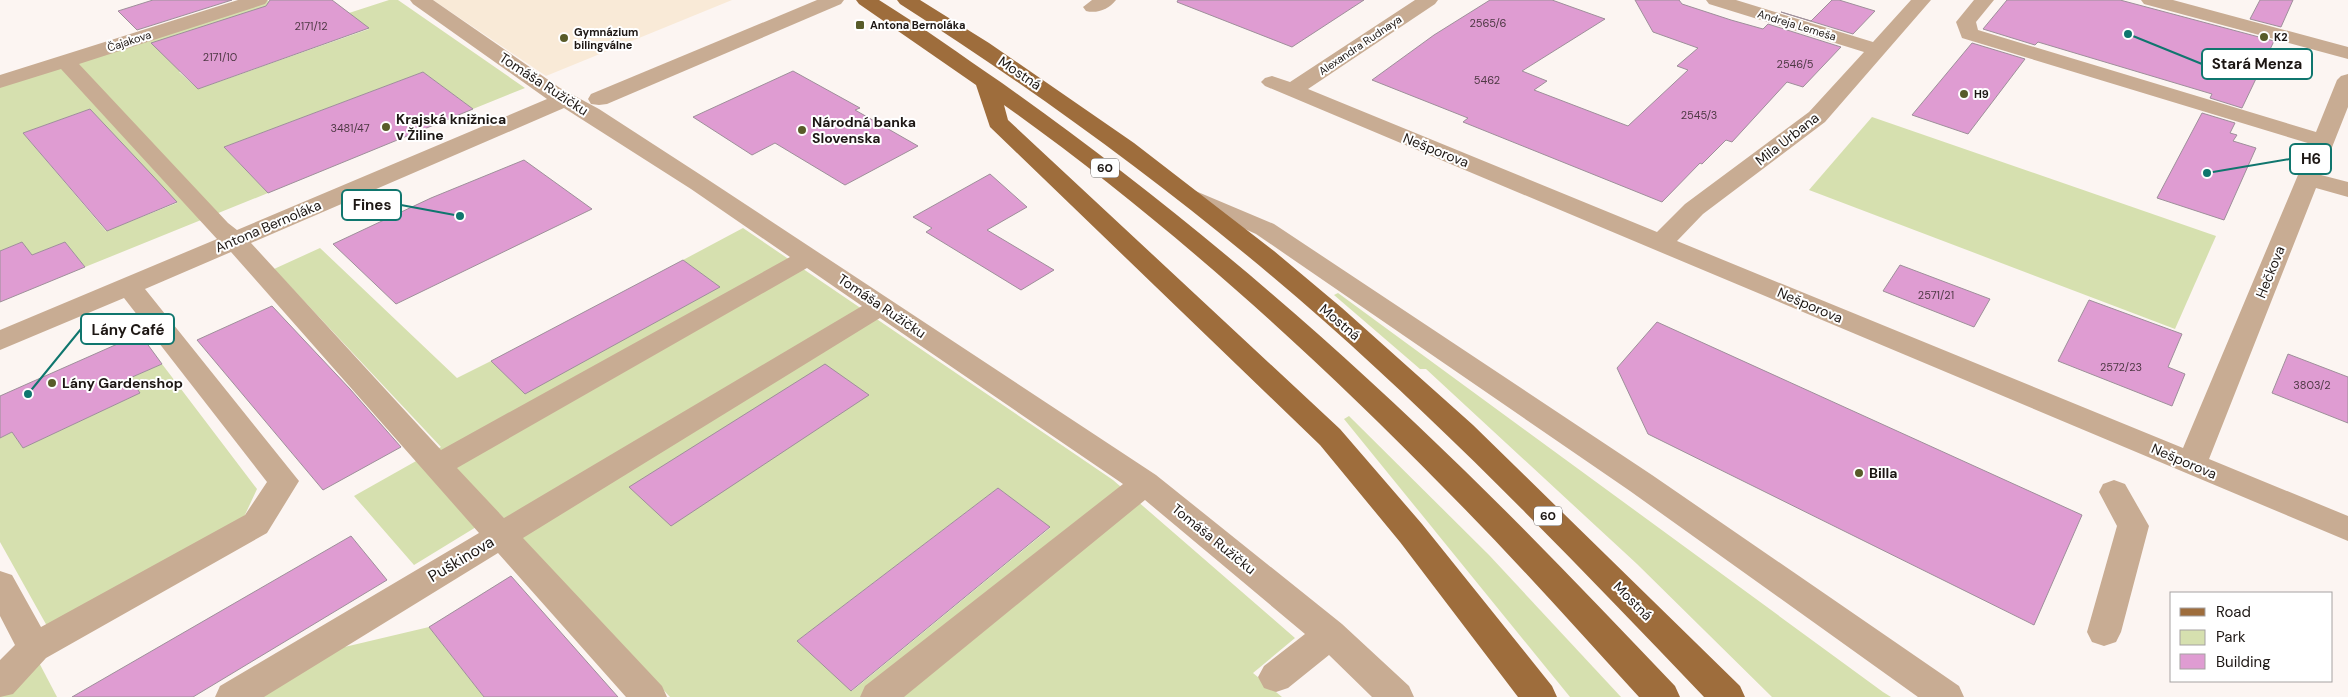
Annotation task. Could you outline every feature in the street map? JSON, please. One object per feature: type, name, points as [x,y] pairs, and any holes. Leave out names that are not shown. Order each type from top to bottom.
[{"type":"main road","name":"Mostná","points":[[866,0],[986,82],[1118,178],[1186,234],[1327,358],[1423,448],[1662,697]]},
{"type":"main road","name":"Mostná","points":[[907,0],[964,35],[1084,117],[1219,219],[1362,341],[1463,432],[1727,697]]},
{"type":"main road","points":[[986,82],[998,122],[1330,437],[1411,533],[1539,697]]},
{"type":"street","name":"Čajakova","points":[[0,82],[258,0]]},
{"type":"street","name":"Tomáša Ružičku","points":[[420,0],[564,100],[590,114],[808,257],[1145,482],[1330,634],[1396,697]]},
{"type":"street","points":[[599,99],[834,0]]},
{"type":"street","name":"Alexandra Rudnaya","points":[[1282,86],[1428,0]]},
{"type":"street","name":"Andreja Lemeša","points":[[1716,0],[1878,50]]},
{"type":"street","name":"Mila Urbana","points":[[1661,243],[1694,209],[1817,117],[1921,0]]},
{"type":"street","points":[[1984,0],[1966,22],[1969,34],[2322,141]]},
{"type":"street","points":[[2151,0],[2348,53]]},
{"type":"street","points":[[65,61],[218,228],[235,241],[501,535],[881,306]]},
{"type":"street","name":"Hečkova","points":[[2192,464],[2348,80]]},
{"type":"street","name":"Nešporova","points":[[1282,86],[2348,530]]},
{"type":"street","name":"Antona Bernoláka","points":[[0,340],[564,100]]},
{"type":"street","points":[[2308,178],[2348,190]]},
{"type":"street","points":[[1186,194],[1265,229],[1641,483],[1946,697]]},
{"type":"street","points":[[437,466],[808,257]]},
{"type":"street","points":[[0,683],[34,648],[256,524],[284,481],[128,286]]},
{"type":"street","points":[[878,697],[1145,482]]},
{"type":"street","points":[[2104,632],[2133,526],[2114,492]]},
{"type":"street","name":"Puškinova","points":[[233,697],[501,535],[649,697]]},
{"type":"street","points":[[0,584],[34,648]]},
{"type":"street","points":[[1276,677],[1330,634]]},
{"type":"shaded area","name":"Gymnázium bilingválne","points":[[433,0],[732,0],[546,76]]},
{"type":"green space","points":[[271,0],[349,13],[389,0],[398,0],[525,88],[473,109],[423,72],[224,147],[268,193],[85,267],[65,242],[32,255],[22,242],[0,251],[0,87]],"holes":[[[348,13],[369,29],[198,89],[179,72]],[[90,109],[177,203],[106,231],[23,133]]]},
{"type":"green space","points":[[1872,117],[2216,236],[2175,329],[1809,190]]},
{"type":"green space","points":[[743,228],[1113,480],[1295,638],[1253,673],[1282,697],[670,697],[499,513],[414,565],[354,496],[441,447],[274,269],[320,248],[457,378],[491,361],[525,393],[719,287],[683,260]],"holes":[[[998,488],[1050,528],[852,691],[797,641]]]},
{"type":"green space","points":[[1338,293],[1891,697],[1772,697],[1637,564],[1426,369],[1420,369],[1334,295]]},
{"type":"green space","points":[[162,364],[257,489],[243,519],[47,626],[0,542],[0,438],[12,432],[23,448],[140,393],[130,378]]},
{"type":"green space","points":[[1349,416],[1489,555],[1621,697],[1570,697],[1344,419]]},
{"type":"green space","points":[[429,627],[484,697],[233,697],[298,658]]},
{"type":"green space","points":[[35,655],[57,697],[0,697],[0,687]]},
{"type":"building","points":[[153,0],[232,0],[137,30],[118,11]]},
{"type":"building","points":[[270,0],[332,0],[369,28],[198,89],[151,43],[266,6]]},
{"type":"building","points":[[1178,0],[1364,0],[1292,47],[1177,2]]},
{"type":"building","points":[[1490,0],[1552,0],[1605,19],[1522,71],[1547,81],[1534,90],[1628,126],[1688,70],[1677,66],[1698,48],[1653,32],[1635,0],[1679,0],[1682,4],[1731,20],[1763,29],[1768,24],[1841,47],[1803,87],[1787,82],[1732,142],[1726,140],[1702,164],[1700,163],[1662,202],[1463,122],[1468,118],[1372,80],[1434,35]]},
{"type":"building","points":[[1832,0],[1839,0],[1875,11],[1853,34],[1781,12],[1811,21]]},
{"type":"building","points":[[2007,0],[2120,0],[2274,41],[2242,108],[2210,98],[2212,94],[2038,42],[2035,45],[1983,29]]},
{"type":"building","points":[[2260,0],[2293,0],[2281,27],[2250,19]]},
{"type":"building","name":"H9","points":[[1972,43],[2025,59],[1968,134],[1912,115]]},
{"type":"building","name":"Národná banka Slovenska","points":[[793,71],[860,108],[855,110],[918,146],[845,185],[775,143],[752,155],[693,117]]},
{"type":"building","points":[[423,72],[473,109],[268,193],[224,147]]},
{"type":"building","points":[[90,109],[177,202],[107,231],[23,133]]},
{"type":"building","points":[[2202,113],[2235,123],[2230,133],[2237,135],[2233,141],[2256,148],[2224,220],[2157,198]]},
{"type":"building","points":[[524,160],[592,209],[396,304],[333,244],[431,198]]},
{"type":"building","points":[[990,174],[1027,207],[987,230],[1054,270],[1021,290],[926,232],[932,228],[913,217]]},
{"type":"building","points":[[22,242],[32,255],[65,242],[85,267],[0,302],[0,251]]},
{"type":"building","points":[[683,260],[720,287],[525,394],[491,361]]},
{"type":"building","points":[[1900,265],[1990,299],[1974,327],[1883,291]]},
{"type":"building","points":[[2089,300],[2182,334],[2168,367],[2185,374],[2172,406],[2058,361]]},
{"type":"building","points":[[272,306],[350,389],[401,447],[323,490],[197,340]]},
{"type":"building","name":"Billa","points":[[1657,322],[2082,515],[2034,625],[1648,434],[1617,368]]},
{"type":"building","points":[[140,334],[162,364],[130,378],[140,393],[23,448],[12,432],[0,438],[0,396]]},
{"type":"building","points":[[2288,354],[2348,377],[2348,423],[2272,393]]},
{"type":"building","points":[[825,364],[869,395],[671,526],[629,487]]},
{"type":"building","points":[[998,488],[1050,527],[851,691],[797,641]]},
{"type":"building","points":[[351,536],[387,580],[193,697],[72,697]]},
{"type":"building","points":[[511,576],[618,697],[484,697],[429,627]]},
{"type":"place","name":"Antona Bernoláka","points":[[860,25]]},
{"type":"place","name":"Stará Menza","points":[[2128,34]]},
{"type":"place","name":"K2","points":[[2264,37]]},
{"type":"place","name":"Gymnázium bilingválne","points":[[564,38]]},
{"type":"place","name":"H9","points":[[1964,94]]},
{"type":"place","name":"Krajská knižnica v Žiline","points":[[386,127]]},
{"type":"place","name":"Národná banka Slovenska","points":[[802,130]]},
{"type":"place","name":"H6","points":[[2207,173]]},
{"type":"place","name":"Fines","points":[[460,216]]},
{"type":"place","name":"Lány Gardenshop","points":[[52,383]]},
{"type":"place","name":"Lány Café","points":[[28,394]]},
{"type":"place","name":"Billa","points":[[1859,473]]}]
